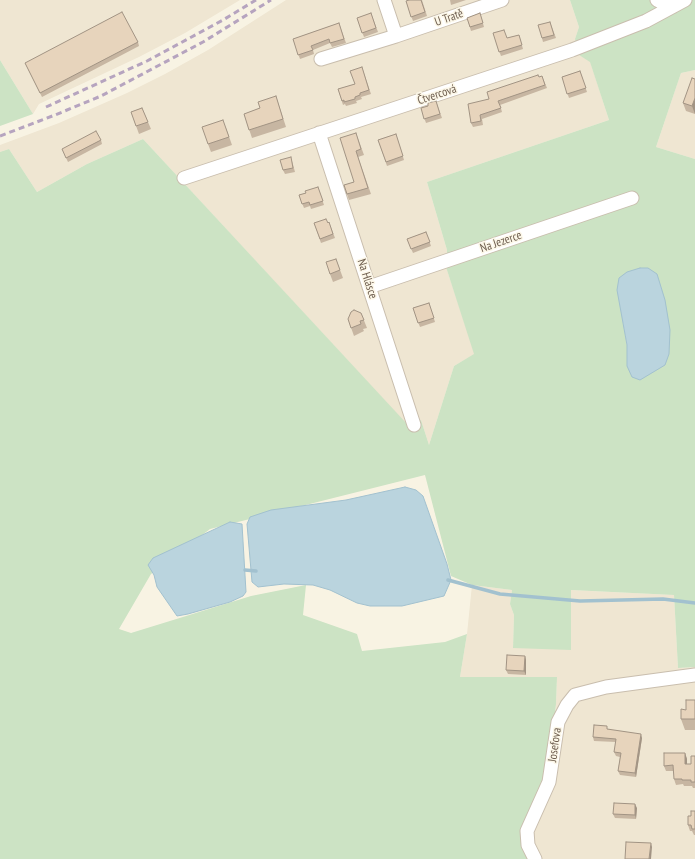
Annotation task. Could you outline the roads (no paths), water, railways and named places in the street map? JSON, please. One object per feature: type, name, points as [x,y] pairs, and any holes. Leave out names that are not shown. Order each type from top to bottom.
[{"type":"street","points":[[384,0],[396,36]]},
{"type":"street","name":"U Tratě","points":[[321,59],[396,36],[502,0]]},
{"type":"street","points":[[657,0],[672,8]]},
{"type":"street","name":"Čtvercová","points":[[184,178],[572,50],[646,21],[684,0]]},
{"type":"street","name":"Na Hlásce","points":[[319,133],[414,424]]},
{"type":"street","name":"Na Jezerce","points":[[369,286],[632,198]]},
{"type":"street","name":"Josefova","points":[[535,859],[528,845],[528,831],[549,782],[558,722],[567,705],[575,695],[606,687],[691,675]]},
{"type":"water","points":[[640,268],[648,268],[657,274],[665,300],[670,330],[669,354],[665,365],[640,380],[632,377],[627,366],[627,345],[617,290],[619,278],[627,272]]},
{"type":"water","points":[[405,487],[416,490],[423,496],[447,564],[451,580],[444,596],[402,606],[370,606],[357,603],[330,590],[313,585],[284,584],[258,587],[252,582],[247,524],[250,517],[271,510],[346,500]]},
{"type":"water","points":[[230,522],[242,524],[246,592],[243,596],[230,602],[177,616],[157,587],[154,575],[148,565],[153,558]]},
{"type":"waterway","points":[[245,570],[256,571]]},
{"type":"waterway","points":[[448,580],[500,594],[580,601],[663,599],[695,603]]},
{"type":"railway","points":[[46,107],[147,61],[223,20],[256,0]]},
{"type":"railway","points":[[0,136],[101,96],[203,42],[271,0]]}]
